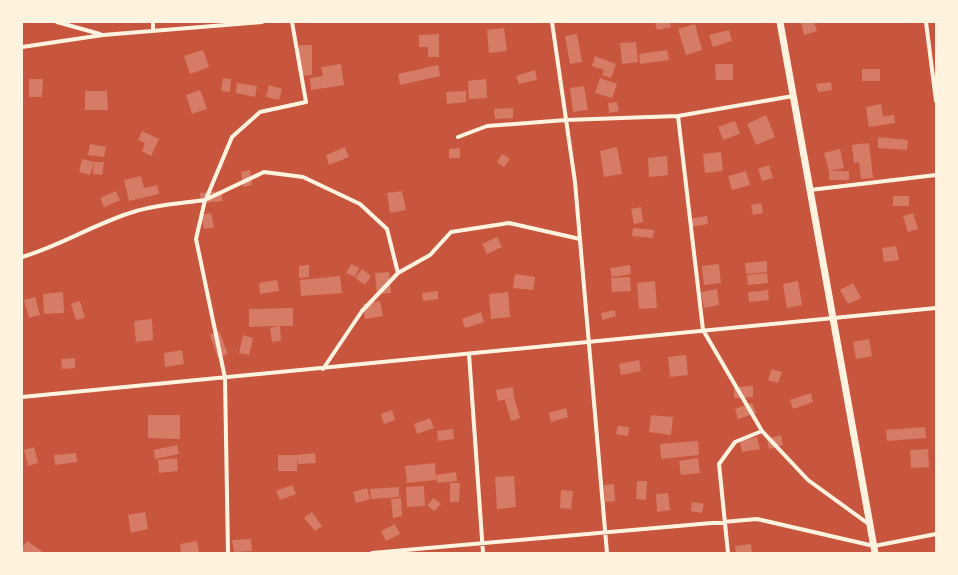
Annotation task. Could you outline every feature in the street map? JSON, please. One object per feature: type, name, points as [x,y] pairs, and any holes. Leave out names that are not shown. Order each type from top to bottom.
[{"type":"street","points":[[57,22],[103,35]]},
{"type":"street","points":[[153,22],[153,31]]},
{"type":"street","points":[[22,47],[103,35],[262,22]]},
{"type":"street","points":[[228,553],[225,378],[196,239],[205,200],[232,137],[260,112],[306,102],[292,22]]},
{"type":"street","points":[[552,22],[566,120],[580,239],[607,553]]},
{"type":"street","points":[[780,22],[875,550]]},
{"type":"street","points":[[926,22],[936,101]]},
{"type":"street","points":[[458,137],[487,126],[566,120],[678,116],[794,96]]},
{"type":"street","points":[[678,116],[703,330],[762,431],[808,480],[870,525]]},
{"type":"street","points":[[22,257],[46,250],[90,228],[134,211],[205,200],[264,172],[303,177],[360,204],[387,229],[398,273]]},
{"type":"street","points":[[810,190],[936,175]]},
{"type":"street","points":[[323,369],[362,311],[398,273],[430,255],[451,232],[509,224],[580,239]]},
{"type":"street","points":[[22,397],[323,369],[936,308]]},
{"type":"street","points":[[469,354],[483,553]]},
{"type":"street","points":[[728,553],[719,464],[735,442],[762,431]]},
{"type":"street","points":[[372,553],[758,519],[875,550],[936,534]]},
{"type":"building","points":[[655,22],[670,22],[671,27],[657,30]]},
{"type":"building","points":[[801,22],[814,22],[817,31],[804,35]]},
{"type":"building","points":[[695,24],[702,50],[686,55],[678,29]]},
{"type":"building","points":[[504,28],[507,51],[489,53],[487,30]]},
{"type":"building","points":[[729,30],[732,41],[713,47],[709,35]]},
{"type":"building","points":[[439,34],[439,57],[428,57],[428,47],[419,47],[419,35]]},
{"type":"building","points":[[577,34],[582,62],[570,64],[565,36]]},
{"type":"building","points":[[636,42],[638,62],[622,64],[620,43]]},
{"type":"building","points":[[299,45],[312,45],[312,75],[300,76]]},
{"type":"building","points":[[203,50],[209,67],[190,74],[184,56]]},
{"type":"building","points":[[667,50],[669,60],[640,64],[639,54]]},
{"type":"building","points":[[595,56],[616,64],[611,78],[602,75],[604,70],[592,66]]},
{"type":"building","points":[[341,64],[344,85],[311,90],[310,78],[323,76],[321,67]]},
{"type":"building","points":[[715,64],[733,64],[733,80],[716,80]]},
{"type":"building","points":[[438,65],[440,76],[400,85],[398,74]]},
{"type":"building","points":[[862,69],[880,69],[880,81],[862,81]]},
{"type":"building","points":[[535,70],[537,80],[519,84],[516,76]]},
{"type":"building","points":[[223,78],[231,79],[230,92],[221,91]]},
{"type":"building","points":[[600,78],[617,84],[612,98],[595,93]]},
{"type":"building","points":[[29,79],[43,79],[42,97],[29,97]]},
{"type":"building","points":[[486,79],[487,98],[469,99],[468,81]]},
{"type":"building","points":[[831,82],[832,90],[818,92],[816,84]]},
{"type":"building","points":[[237,83],[257,86],[255,97],[236,93]]},
{"type":"building","points":[[269,85],[282,89],[279,100],[266,97]]},
{"type":"building","points":[[584,86],[588,110],[573,112],[570,88]]},
{"type":"building","points":[[200,90],[207,109],[192,114],[186,95]]},
{"type":"building","points":[[85,91],[107,91],[108,110],[85,110]]},
{"type":"building","points":[[466,91],[466,102],[447,104],[446,92]]},
{"type":"building","points":[[617,102],[619,111],[609,113],[608,103]]},
{"type":"building","points":[[881,104],[883,116],[894,115],[895,123],[869,127],[866,107]]},
{"type":"building","points":[[513,108],[513,118],[495,119],[494,109]]},
{"type":"building","points":[[766,115],[775,137],[756,145],[747,124]]},
{"type":"building","points":[[735,121],[740,134],[723,140],[718,127]]},
{"type":"building","points":[[142,131],[159,139],[151,156],[142,151],[145,143],[138,140]]},
{"type":"building","points":[[878,137],[908,140],[907,150],[878,148]]},
{"type":"building","points":[[869,143],[873,178],[861,179],[859,162],[854,163],[852,145]]},
{"type":"building","points":[[90,144],[106,147],[104,157],[88,155]]},
{"type":"building","points":[[345,147],[349,157],[329,165],[326,155]]},
{"type":"building","points":[[617,147],[622,174],[604,177],[600,151]]},
{"type":"building","points":[[460,148],[460,158],[449,158],[449,149]]},
{"type":"building","points":[[840,149],[844,168],[829,171],[824,153]]},
{"type":"building","points":[[721,152],[723,171],[705,173],[703,154]]},
{"type":"building","points":[[502,154],[510,159],[504,167],[497,162]]},
{"type":"building","points":[[667,156],[668,175],[649,177],[648,158]]},
{"type":"building","points":[[82,159],[94,162],[90,175],[79,172]]},
{"type":"building","points":[[94,162],[104,162],[102,175],[93,174]]},
{"type":"building","points":[[769,165],[773,178],[762,181],[758,169]]},
{"type":"building","points":[[250,170],[252,185],[243,187],[241,172]]},
{"type":"building","points":[[746,171],[750,185],[732,190],[728,176]]},
{"type":"building","points":[[829,171],[849,171],[849,180],[829,180]]},
{"type":"building","points":[[141,176],[144,188],[157,185],[159,194],[129,201],[124,180]]},
{"type":"building","points":[[116,191],[120,200],[104,207],[100,198]]},
{"type":"building","points":[[222,191],[222,201],[201,203],[200,193]]},
{"type":"building","points":[[402,191],[406,210],[390,213],[387,193]]},
{"type":"building","points":[[893,196],[909,196],[909,206],[893,206]]},
{"type":"building","points":[[761,203],[763,213],[753,215],[751,205]]},
{"type":"building","points":[[641,207],[643,222],[634,224],[631,209]]},
{"type":"building","points":[[211,213],[214,227],[204,229],[201,215]]},
{"type":"building","points":[[913,213],[918,229],[908,232],[903,216]]},
{"type":"building","points":[[707,216],[708,224],[690,227],[689,219]]},
{"type":"building","points":[[633,228],[654,230],[653,238],[632,236]]},
{"type":"building","points":[[497,237],[502,247],[487,254],[482,244]]},
{"type":"building","points":[[896,246],[899,260],[884,262],[882,248]]},
{"type":"building","points":[[767,261],[767,272],[746,274],[745,263]]},
{"type":"building","points":[[351,264],[359,268],[355,277],[346,273]]},
{"type":"building","points":[[719,264],[721,283],[704,285],[702,266]]},
{"type":"building","points":[[309,265],[309,277],[299,278],[299,266]]},
{"type":"building","points":[[630,265],[631,274],[612,277],[610,268]]},
{"type":"building","points":[[362,269],[371,276],[365,285],[355,278]]},
{"type":"building","points":[[389,272],[391,293],[377,294],[375,273]]},
{"type":"building","points":[[767,273],[768,283],[748,285],[747,275]]},
{"type":"building","points":[[515,274],[535,277],[533,290],[513,288]]},
{"type":"building","points":[[340,276],[342,293],[301,296],[300,280]]},
{"type":"building","points":[[630,277],[631,291],[612,292],[611,278]]},
{"type":"building","points":[[277,280],[279,291],[260,294],[259,283]]},
{"type":"building","points":[[655,281],[657,308],[639,309],[637,283]]},
{"type":"building","points":[[798,281],[802,305],[787,308],[783,284]]},
{"type":"building","points":[[853,283],[861,298],[848,304],[840,290]]},
{"type":"building","points":[[717,289],[719,305],[704,308],[701,292]]},
{"type":"building","points":[[768,290],[769,300],[749,302],[748,292]]},
{"type":"building","points":[[438,291],[438,299],[423,301],[422,293]]},
{"type":"building","points":[[63,292],[64,313],[44,314],[43,294]]},
{"type":"building","points":[[508,292],[510,317],[491,319],[489,294]]},
{"type":"building","points":[[35,297],[40,315],[29,318],[24,300]]},
{"type":"building","points":[[80,301],[85,318],[76,320],[71,304]]},
{"type":"building","points":[[380,301],[383,316],[365,319],[363,304]]},
{"type":"building","points":[[293,308],[293,326],[280,326],[281,341],[272,342],[270,328],[279,326],[249,327],[249,309]]},
{"type":"building","points":[[615,310],[616,316],[602,320],[601,313]]},
{"type":"building","points":[[481,312],[484,322],[465,328],[462,319]]},
{"type":"building","points":[[152,319],[153,340],[136,342],[134,321]]},
{"type":"building","points":[[219,331],[228,354],[218,358],[210,335]]},
{"type":"building","points":[[243,335],[253,338],[249,355],[239,353]]},
{"type":"building","points":[[869,339],[872,356],[856,359],[853,342]]},
{"type":"building","points":[[182,350],[184,364],[165,367],[164,353]]},
{"type":"building","points":[[686,355],[688,375],[670,377],[668,357]]},
{"type":"building","points":[[75,358],[75,368],[62,369],[61,359]]},
{"type":"building","points":[[639,360],[641,371],[621,375],[619,364]]},
{"type":"building","points":[[772,369],[782,372],[778,383],[768,380]]},
{"type":"building","points":[[753,386],[753,397],[734,398],[734,387]]},
{"type":"building","points":[[513,387],[514,397],[520,418],[511,421],[505,400],[512,398],[498,401],[496,390]]},
{"type":"building","points":[[811,393],[813,402],[793,409],[790,400]]},
{"type":"building","points":[[752,403],[756,413],[738,419],[735,409]]},
{"type":"building","points":[[566,408],[568,417],[551,422],[549,413]]},
{"type":"building","points":[[392,410],[395,420],[384,424],[381,414]]},
{"type":"building","points":[[148,415],[180,415],[180,439],[148,438]]},
{"type":"building","points":[[651,415],[673,417],[671,435],[649,432]]},
{"type":"building","points":[[430,418],[434,428],[417,434],[414,424]]},
{"type":"building","points":[[618,426],[629,427],[628,436],[616,434]]},
{"type":"building","points":[[925,427],[926,438],[887,441],[886,430]]},
{"type":"building","points":[[453,429],[454,439],[438,441],[437,431]]},
{"type":"building","points":[[781,435],[783,445],[769,449],[767,439]]},
{"type":"building","points":[[757,437],[760,449],[742,452],[740,441]]},
{"type":"building","points":[[698,441],[699,455],[661,459],[660,444]]},
{"type":"building","points":[[177,445],[179,454],[155,459],[154,450]]},
{"type":"building","points":[[34,447],[38,463],[28,466],[24,450]]},
{"type":"building","points":[[928,449],[929,467],[911,468],[910,450]]},
{"type":"building","points":[[76,453],[77,462],[55,465],[54,455]]},
{"type":"building","points":[[315,453],[316,463],[298,464],[297,455]]},
{"type":"building","points":[[278,455],[297,455],[297,471],[278,471]]},
{"type":"building","points":[[177,458],[178,471],[159,473],[158,460]]},
{"type":"building","points":[[698,458],[700,473],[681,475],[679,461]]},
{"type":"building","points":[[435,463],[436,480],[407,483],[405,466]]},
{"type":"building","points":[[456,472],[457,481],[437,483],[436,475]]},
{"type":"building","points":[[514,476],[516,507],[497,509],[495,477]]},
{"type":"building","points":[[637,481],[647,481],[646,500],[636,499]]},
{"type":"building","points":[[450,483],[460,483],[459,502],[450,502]]},
{"type":"building","points":[[614,484],[615,501],[605,502],[604,485]]},
{"type":"building","points":[[292,485],[296,494],[280,500],[276,491]]},
{"type":"building","points":[[424,486],[425,506],[407,507],[406,487]]},
{"type":"building","points":[[399,487],[399,497],[371,499],[370,489]]},
{"type":"building","points":[[367,488],[370,499],[356,503],[353,492]]},
{"type":"building","points":[[561,490],[573,491],[571,509],[560,508]]},
{"type":"building","points":[[668,493],[670,510],[657,512],[656,494]]},
{"type":"building","points":[[401,498],[402,516],[393,518],[391,499]]},
{"type":"building","points":[[434,498],[441,504],[434,511],[427,505]]},
{"type":"building","points":[[692,502],[704,504],[702,513],[691,511]]},
{"type":"building","points":[[145,512],[148,529],[131,533],[128,515]]},
{"type":"building","points":[[312,512],[322,526],[315,531],[304,518]]},
{"type":"building","points":[[395,524],[400,534],[386,541],[381,531]]},
{"type":"building","points":[[251,539],[252,551],[234,552],[232,540]]},
{"type":"building","points":[[27,541],[44,553],[22,553],[22,548]]},
{"type":"building","points":[[197,541],[199,553],[181,553],[180,544]]},
{"type":"building","points":[[751,544],[752,553],[736,553],[735,546]]}]
